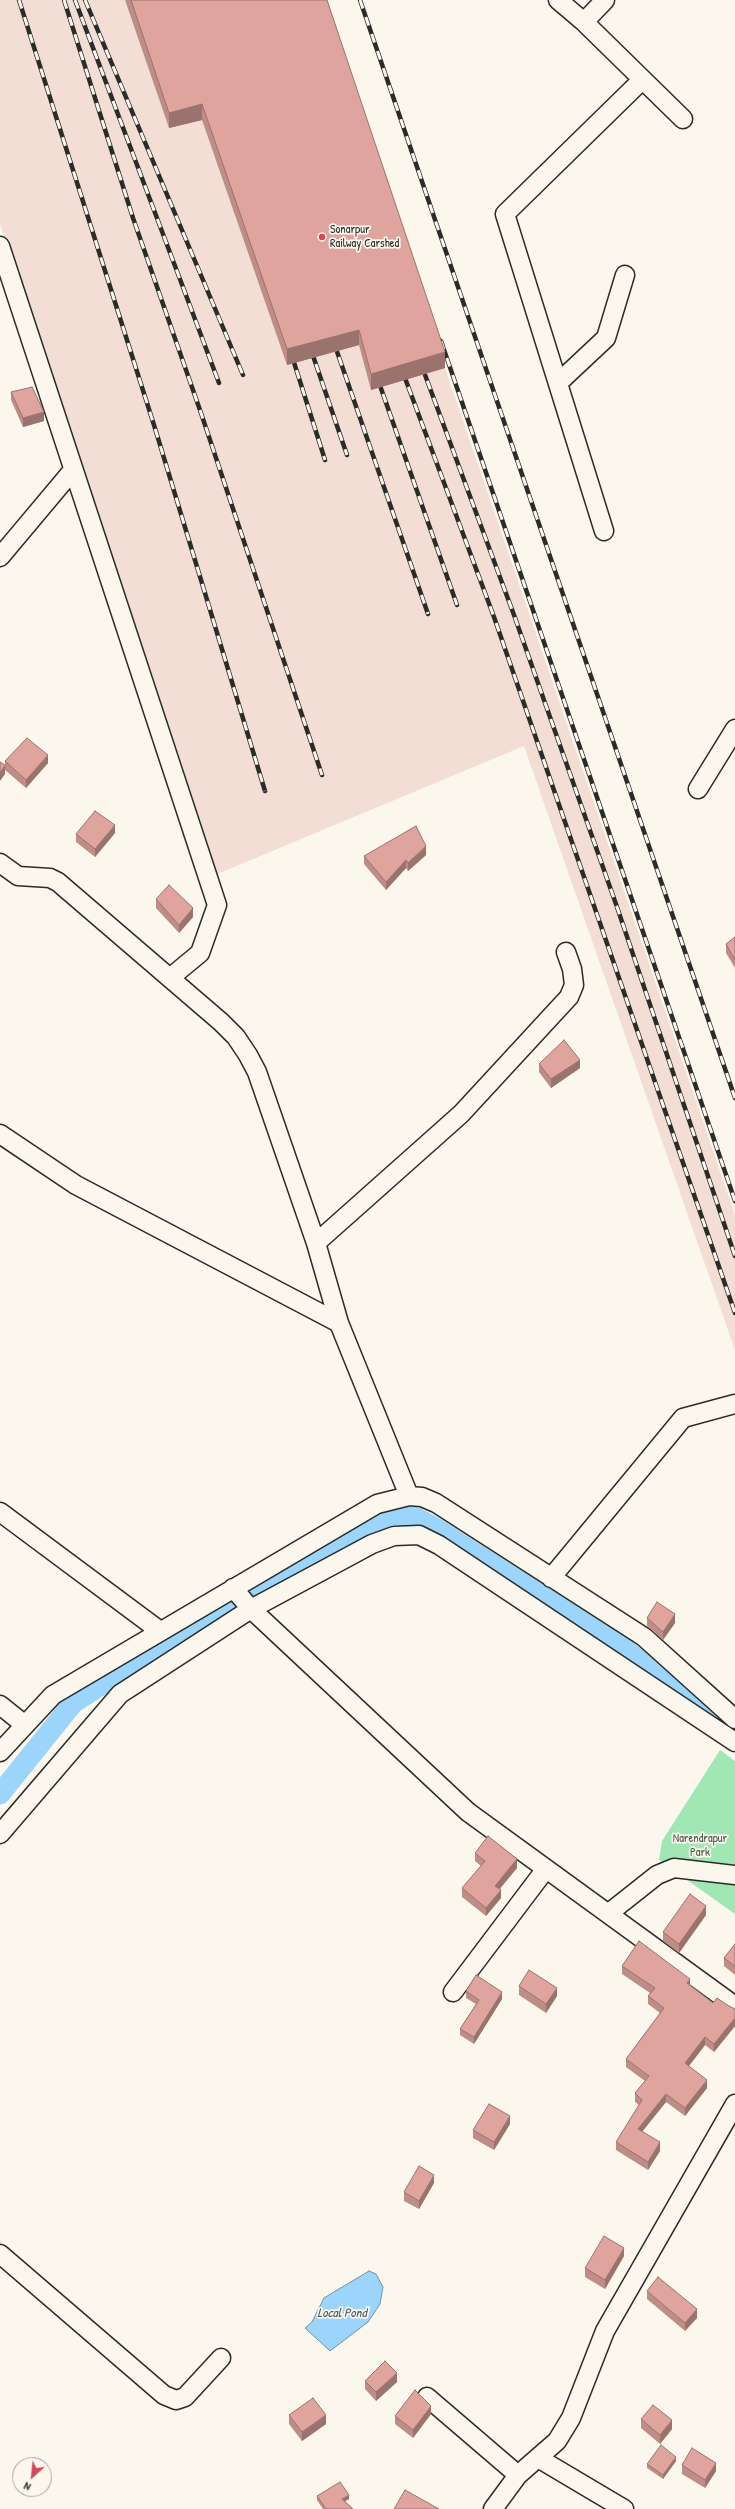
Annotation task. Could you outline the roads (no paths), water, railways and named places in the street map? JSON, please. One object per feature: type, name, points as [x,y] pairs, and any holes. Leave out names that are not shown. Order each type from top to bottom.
[{"type":"street","points":[[558,0],[584,22],[683,119]]},
{"type":"street","points":[[584,22],[605,0]]},
{"type":"street","points":[[604,531],[505,214],[642,80]]},
{"type":"street","points":[[0,246],[72,470],[217,904],[200,953],[171,978]]},
{"type":"street","points":[[558,383],[606,338],[625,275]]},
{"type":"street","points":[[0,557],[72,470]]},
{"type":"street","points":[[698,789],[735,729]]},
{"type":"street","points":[[0,863],[18,876],[50,878],[58,882],[221,1022],[236,1037],[248,1055],[256,1072],[316,1243],[339,1323],[409,1496]]},
{"type":"street","points":[[316,1243],[461,1114],[569,997],[574,985],[572,969],[566,952]]},
{"type":"street","points":[[0,1134],[76,1185],[339,1323]]},
{"type":"street","points":[[551,1578],[683,1418],[735,1404]]},
{"type":"street","points":[[0,1752],[53,1695],[377,1504],[409,1496],[422,1497],[436,1503],[644,1637],[735,1719]]},
{"type":"street","points":[[0,1512],[160,1631]]},
{"type":"street","points":[[0,1834],[120,1694],[251,1609],[372,1544],[394,1536],[419,1535],[439,1545],[565,1627],[735,1742]]},
{"type":"street","points":[[233,1588],[251,1609],[462,1807],[545,1870],[609,1913],[735,2006]]},
{"type":"street","points":[[0,1705],[25,1726]]},
{"type":"street","points":[[609,1913],[647,1881],[674,1868],[735,1875]]},
{"type":"street","points":[[453,1992],[545,1870]]},
{"type":"street","points":[[493,2509],[518,2475],[557,2441],[571,2418],[605,2331],[735,2104]]},
{"type":"street","points":[[0,2254],[164,2395],[176,2400],[185,2397],[221,2358]]},
{"type":"street","points":[[427,2397],[518,2475]]},
{"type":"street","points":[[538,2458],[624,2509]]},
{"type":"water","name":"Local Pond","points":[[369,2271],[376,2274],[383,2287],[380,2304],[368,2322],[330,2351],[305,2328],[312,2322],[324,2298]]},
{"type":"waterway","points":[[0,1794],[73,1703],[240,1596],[391,1514],[413,1516],[437,1529],[622,1647],[733,1731]]},
{"type":"railway","points":[[19,0],[154,425],[265,791]]},
{"type":"railway","points":[[64,0],[133,218],[201,413],[322,775]]},
{"type":"railway","points":[[75,0],[219,383]]},
{"type":"railway","points":[[85,0],[243,375]]},
{"type":"railway","points":[[360,0],[735,1098]]},
{"type":"railway","points":[[333,340],[428,614]]},
{"type":"railway","points":[[441,341],[735,1201]]},
{"type":"railway","points":[[310,347],[347,455]]},
{"type":"railway","points":[[291,353],[325,460]]},
{"type":"railway","points":[[421,364],[514,615],[617,907],[735,1256]]},
{"type":"railway","points":[[402,370],[494,617],[735,1313]]},
{"type":"railway","points":[[377,377],[457,605]]},
{"type":"place","name":"Sonarpur Railway Carshed","points":[[322,237]]},
{"type":"park label","name":"Narendrapur Park","points":[[700,1846]]}]
